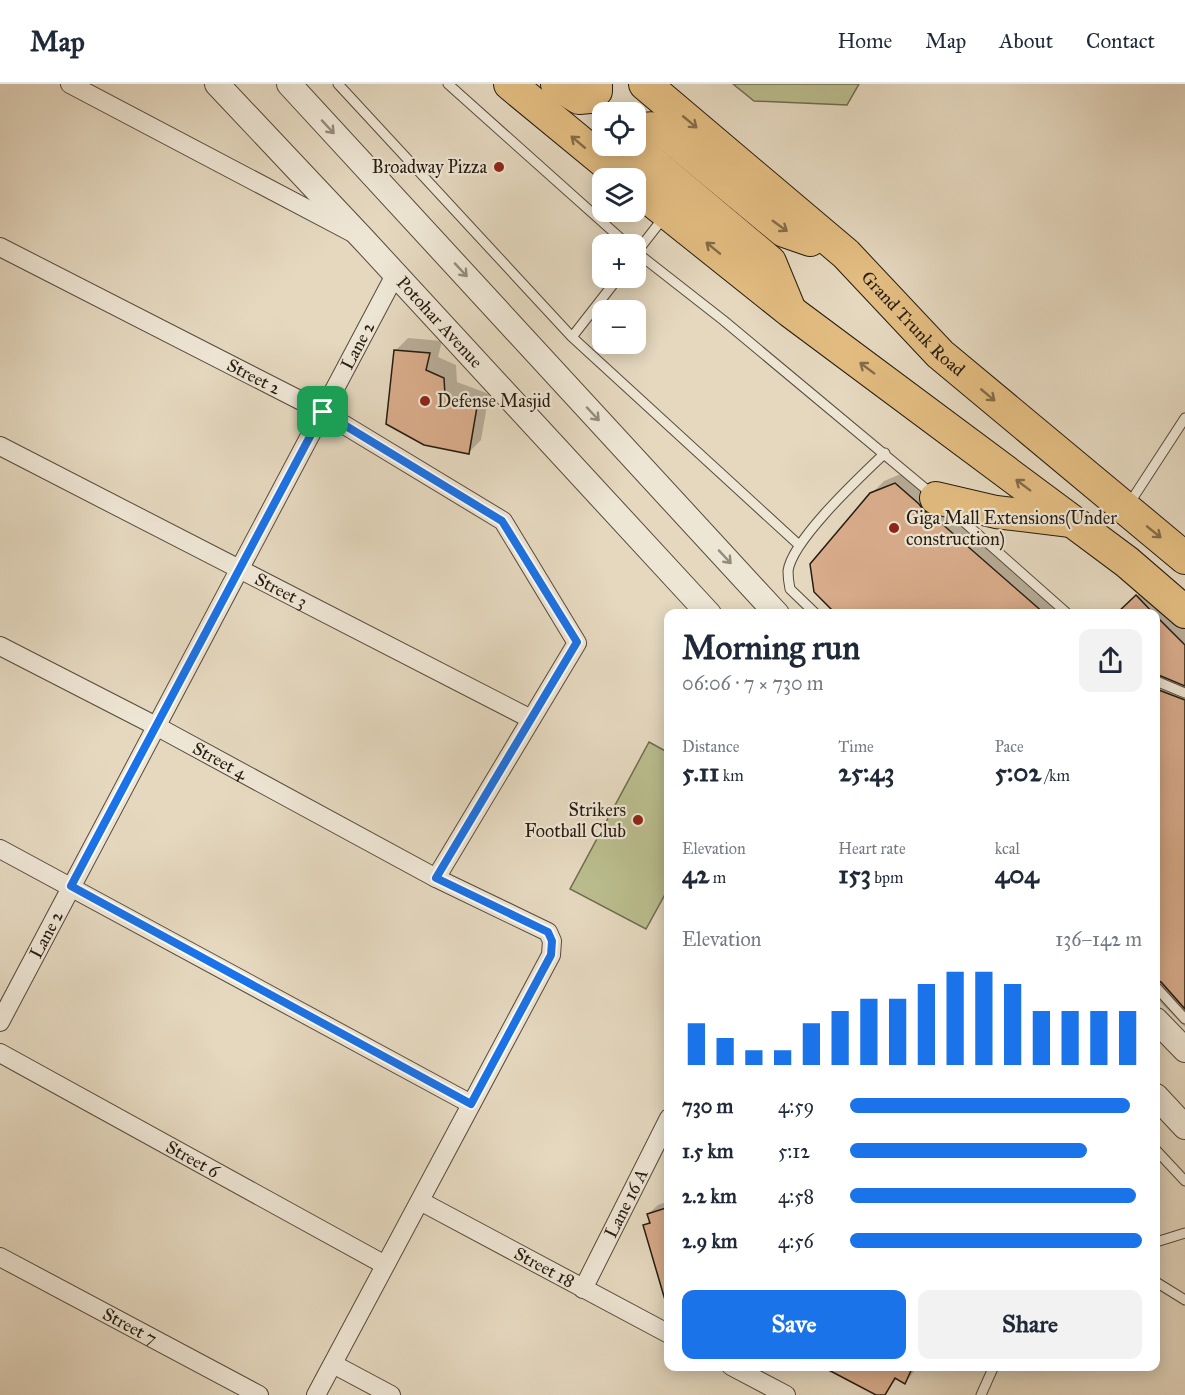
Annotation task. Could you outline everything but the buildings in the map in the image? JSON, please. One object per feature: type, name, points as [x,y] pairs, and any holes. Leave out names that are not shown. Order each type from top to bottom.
[{"type":"highway","points":[[510,84],[612,168]]},
{"type":"highway","points":[[557,84],[579,98],[590,98],[596,91],[596,84]]},
{"type":"highway","name":"Grand Trunk Road","points":[[645,84],[846,254],[940,354],[1185,558]]},
{"type":"highway","points":[[646,129],[662,130],[784,231],[846,254]]},
{"type":"highway","points":[[645,156],[770,262],[790,311]]},
{"type":"highway","points":[[646,196],[790,311],[1127,562],[1185,612]]},
{"type":"highway","points":[[936,498],[996,512],[1072,521]]},
{"type":"street","points":[[70,84],[363,239]]},
{"type":"street","name":"Potohar Avenue","points":[[217,84],[704,609]]},
{"type":"street","points":[[289,84],[772,609]]},
{"type":"street","name":"Street 2","points":[[0,247],[323,412],[502,521],[577,642],[531,718]]},
{"type":"street","name":"Lane 2","points":[[0,1022],[395,275]]},
{"type":"street","name":"Street 3","points":[[0,446],[531,718]]},
{"type":"street","name":"Street 4","points":[[0,646],[156,726],[436,878],[548,932],[552,941],[551,955],[316,1395]]},
{"type":"street","points":[[436,878],[531,718]]},
{"type":"street","points":[[0,849],[471,1104]]},
{"type":"street","points":[[1160,1024],[1185,1050]]},
{"type":"street","name":"Street 6","points":[[0,1053],[385,1265]]},
{"type":"street","points":[[1160,1100],[1185,1126]]},
{"type":"street","name":"Lane 16 A","points":[[583,1289],[664,1128]]},
{"type":"street","name":"Street 18","points":[[420,1201],[664,1331]]},
{"type":"street","name":"Street 7","points":[[0,1257],[259,1395]]},
{"type":"street","points":[[333,1364],[391,1395]]},
{"type":"street","points":[[740,1371],[786,1395]]},
{"type":"lane","points":[[338,84],[572,337],[799,544]]},
{"type":"lane","points":[[447,84],[616,234]]},
{"type":"lane","points":[[646,240],[667,212]]},
{"type":"lane","points":[[646,261],[885,453],[1062,609]]},
{"type":"lane","points":[[572,337],[610,288]]},
{"type":"lane","points":[[1126,509],[1185,418]]},
{"type":"lane","points":[[811,609],[790,589],[788,570],[799,544],[845,491],[885,453]]},
{"type":"lane","points":[[1160,683],[1185,693]]},
{"type":"lane","points":[[1160,991],[1185,1019]]},
{"type":"lane","points":[[1160,1154],[1185,1181]]},
{"type":"lane","points":[[1160,1241],[1185,1233]]},
{"type":"lane","points":[[1160,1284],[1185,1300]]},
{"type":"lane","points":[[981,1395],[992,1371]]},
{"type":"green space","points":[[733,84],[859,84],[847,105],[754,101]]},
{"type":"green space","name":"Strikers Football Club","points":[[649,742],[664,750],[664,896],[646,929],[570,889]]},
{"type":"place","name":"Broadway Pizza","points":[[499,167]]},
{"type":"place","name":"Defense Masjid","points":[[425,401]]},
{"type":"place","name":"Giga Mall Extensions(Under construction)","points":[[894,528]]},
{"type":"place","name":"Strikers Football Club","points":[[638,820]]},
{"type":"route","points":[[323,412],[502,521],[577,642],[436,878],[548,932],[552,941],[551,955],[471,1104],[71,886],[323,412]]}]
